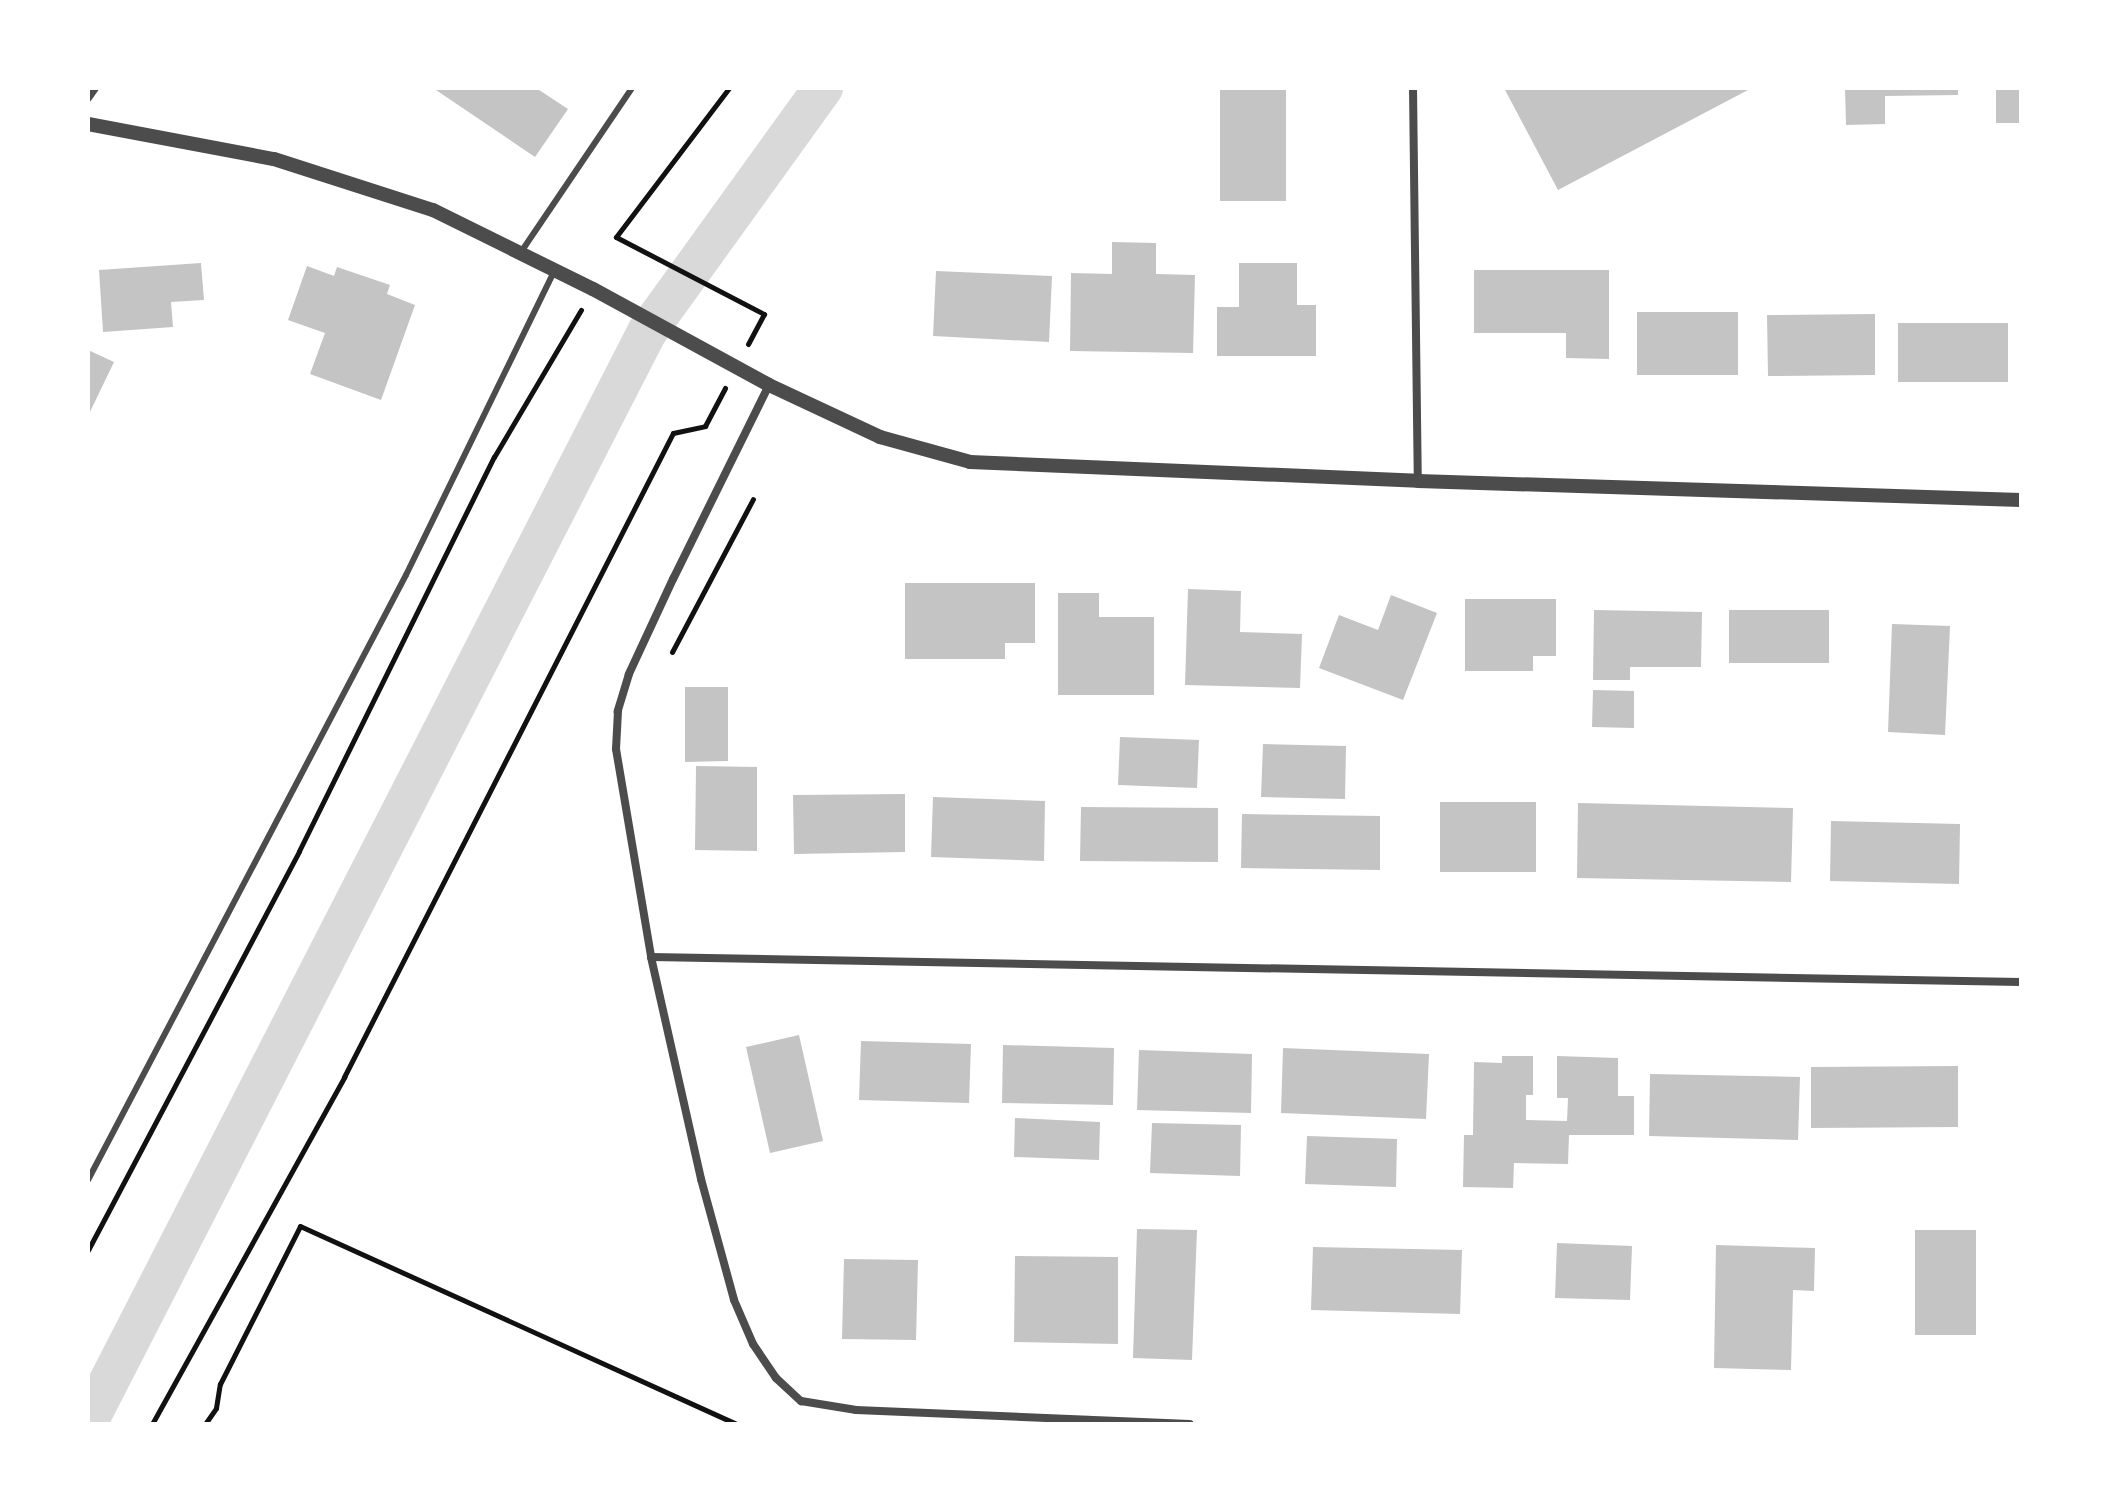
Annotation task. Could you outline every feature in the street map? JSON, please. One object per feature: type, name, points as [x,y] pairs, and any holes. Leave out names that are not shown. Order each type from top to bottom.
[{"type":"street","points":[[88,98],[95,88]]},
{"type":"street","points":[[1413,88],[1418,481]]},
{"type":"street","points":[[88,124],[274,159],[364,185],[433,210],[556,269],[769,385],[880,437],[970,462],[1418,481],[2021,500]]},
{"type":"street","points":[[769,385],[629,674],[618,711],[616,749],[651,957],[701,1179],[734,1300],[753,1344],[776,1378],[801,1401],[856,1410],[1098,1423],[1190,1424]]},
{"type":"street","points":[[651,957],[2021,982]]},
{"type":"lane","points":[[521,252],[632,88]]},
{"type":"lane","points":[[88,1180],[406,575],[556,269]]},
{"type":"path","points":[[729,88],[616,237],[738,299],[764,314],[761,320]]},
{"type":"path","points":[[88,1250],[299,851],[494,457],[600,292]]},
{"type":"path","points":[[152,1424],[344,1077],[673,433],[705,426]]},
{"type":"path","points":[[672,652],[753,499]]},
{"type":"path","points":[[205,1424],[216,1408],[220,1384],[300,1226],[736,1424]]},
{"type":"building","points":[[433,88],[536,88],[568,109],[535,157]]},
{"type":"building","points":[[1220,88],[1286,88],[1286,201],[1220,201]]},
{"type":"building","points":[[1504,88],[1747,88],[1748,90],[1558,190]]},
{"type":"building","points":[[1845,88],[1958,88],[1958,95],[1885,96],[1885,124],[1846,125]]},
{"type":"building","points":[[1996,88],[2021,88],[2021,123],[1996,123]]},
{"type":"building","points":[[1112,242],[1156,243],[1156,274],[1195,275],[1193,353],[1070,351],[1071,273],[1112,274]]},
{"type":"building","points":[[201,263],[204,300],[171,302],[173,327],[103,332],[99,270]]},
{"type":"building","points":[[1239,263],[1297,263],[1297,305],[1316,305],[1316,356],[1217,356],[1217,307],[1239,307]]},
{"type":"building","points":[[307,266],[334,276],[337,267],[390,285],[387,294],[415,305],[381,400],[310,374],[325,333],[288,320]]},
{"type":"building","points":[[1474,270],[1609,270],[1609,359],[1566,358],[1566,333],[1474,333]]},
{"type":"building","points":[[936,271],[1052,276],[1049,342],[933,336]]},
{"type":"building","points":[[1637,312],[1738,312],[1738,375],[1637,375]]},
{"type":"building","points":[[1875,314],[1875,375],[1768,376],[1767,315]]},
{"type":"building","points":[[1898,323],[2008,323],[2008,382],[1898,382]]},
{"type":"building","points":[[88,350],[114,362],[88,416]]},
{"type":"building","points":[[905,583],[1035,583],[1035,643],[1005,643],[1005,659],[905,659]]},
{"type":"building","points":[[1188,589],[1241,591],[1240,632],[1302,634],[1300,688],[1185,685]]},
{"type":"building","points":[[1058,593],[1099,593],[1099,617],[1154,617],[1154,695],[1058,695]]},
{"type":"building","points":[[1391,595],[1437,613],[1403,700],[1319,668],[1339,615],[1378,630]]},
{"type":"building","points":[[1465,599],[1556,599],[1556,656],[1533,656],[1533,671],[1465,671]]},
{"type":"building","points":[[1594,610],[1702,612],[1701,667],[1630,667],[1630,680],[1593,680]]},
{"type":"building","points":[[1729,610],[1829,610],[1829,663],[1729,663]]},
{"type":"building","points":[[1892,624],[1950,626],[1945,735],[1888,732]]},
{"type":"building","points":[[685,687],[728,687],[728,761],[685,762]]},
{"type":"building","points":[[1593,690],[1634,691],[1634,728],[1592,727]]},
{"type":"building","points":[[1120,737],[1199,740],[1197,788],[1118,785]]},
{"type":"building","points":[[1263,744],[1346,746],[1345,799],[1261,797]]},
{"type":"building","points":[[696,766],[757,767],[757,851],[695,850]]},
{"type":"building","points":[[905,794],[905,852],[794,854],[793,795]]},
{"type":"building","points":[[933,797],[1045,801],[1044,861],[931,857]]},
{"type":"building","points":[[1440,802],[1536,802],[1536,872],[1440,872]]},
{"type":"building","points":[[1578,803],[1793,808],[1791,882],[1577,878]]},
{"type":"building","points":[[1081,807],[1218,808],[1218,862],[1080,861]]},
{"type":"building","points":[[1242,814],[1380,816],[1380,870],[1241,868]]},
{"type":"building","points":[[1831,821],[1960,824],[1959,884],[1830,881]]},
{"type":"building","points":[[799,1035],[823,1141],[770,1153],[746,1047]]},
{"type":"building","points":[[861,1041],[971,1044],[969,1103],[859,1100]]},
{"type":"building","points":[[1003,1045],[1114,1048],[1113,1105],[1002,1103]]},
{"type":"building","points":[[1283,1048],[1429,1054],[1426,1119],[1281,1113]]},
{"type":"building","points":[[1139,1050],[1252,1054],[1251,1113],[1137,1110]]},
{"type":"building","points":[[1502,1056],[1533,1056],[1533,1095],[1526,1095],[1526,1120],[1567,1121],[1568,1098],[1557,1098],[1557,1056],[1618,1058],[1618,1096],[1634,1096],[1634,1135],[1569,1135],[1568,1164],[1514,1163],[1513,1188],[1463,1187],[1464,1135],[1473,1135],[1474,1062],[1502,1063]]},
{"type":"building","points":[[1958,1066],[1958,1127],[1811,1128],[1811,1067]]},
{"type":"building","points":[[1650,1074],[1800,1077],[1798,1140],[1649,1136]]},
{"type":"building","points":[[1015,1118],[1100,1122],[1099,1160],[1014,1157]]},
{"type":"building","points":[[1152,1123],[1241,1125],[1240,1176],[1150,1173]]},
{"type":"building","points":[[1307,1136],[1397,1139],[1396,1187],[1305,1184]]},
{"type":"building","points":[[1137,1229],[1197,1230],[1192,1360],[1133,1358]]},
{"type":"building","points":[[1915,1230],[1976,1230],[1976,1335],[1915,1335]]},
{"type":"building","points":[[1557,1243],[1632,1246],[1630,1300],[1555,1298]]},
{"type":"building","points":[[1716,1245],[1815,1248],[1814,1291],[1793,1290],[1791,1370],[1714,1368]]},
{"type":"building","points":[[1313,1247],[1462,1250],[1460,1314],[1311,1310]]},
{"type":"building","points":[[1015,1256],[1118,1257],[1118,1344],[1014,1342]]},
{"type":"building","points":[[844,1259],[918,1260],[916,1340],[842,1339]]},
{"type":"waterway","points":[[88,1422],[647,332],[823,88]]}]
